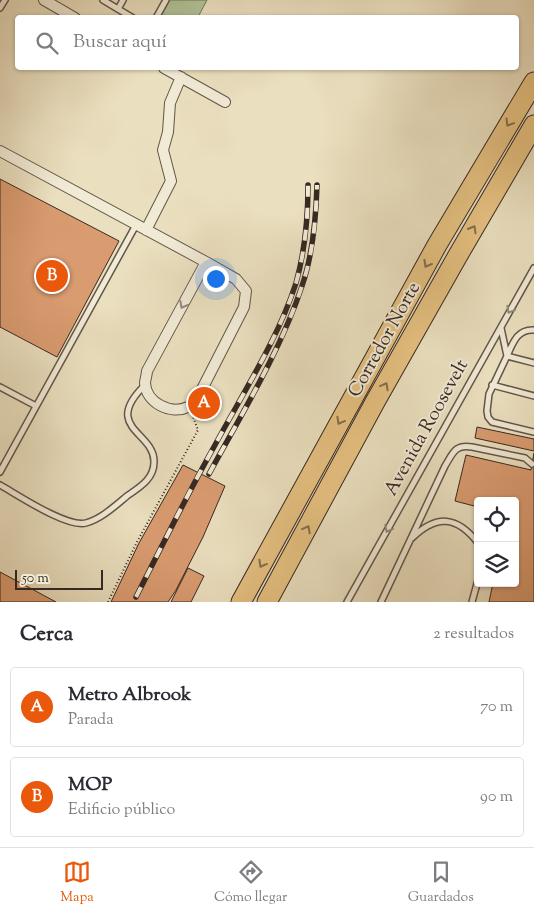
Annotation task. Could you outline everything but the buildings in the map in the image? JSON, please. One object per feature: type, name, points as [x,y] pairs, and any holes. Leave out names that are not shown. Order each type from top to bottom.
[{"type":"highway","name":"Corredor Norte","points":[[241,602],[437,245],[534,82]]},
{"type":"highway","name":"Corredor Norte","points":[[267,602],[380,394],[534,125]]},
{"type":"street","points":[[44,0],[70,15]]},
{"type":"street","points":[[168,70],[225,102]]},
{"type":"street","points":[[146,230],[171,181],[163,150],[168,132],[170,103],[181,77]]},
{"type":"street","points":[[0,151],[206,262],[236,279],[246,291],[244,307],[199,395],[189,406],[177,410],[161,407],[150,397],[145,384],[147,371],[206,262]]},
{"type":"lane","points":[[0,8],[5,0]]},
{"type":"lane","points":[[103,0],[128,15]]},
{"type":"lane","points":[[118,9],[124,0]]},
{"type":"lane","points":[[158,15],[166,0]]},
{"type":"lane","points":[[0,472],[136,225]]},
{"type":"lane","name":"Avenida Roosevelt","points":[[347,602],[534,268]]},
{"type":"lane","points":[[501,327],[506,356]]},
{"type":"lane","points":[[534,330],[526,330],[519,334],[506,356],[489,394],[487,411],[492,422],[534,432]]},
{"type":"lane","points":[[506,356],[534,363]]},
{"type":"lane","points":[[0,485],[62,519],[84,524],[95,520],[143,485],[150,478],[154,468],[151,450],[129,422],[128,411],[130,402],[145,384]]},
{"type":"lane","points":[[492,386],[534,396]]},
{"type":"lane","points":[[0,387],[36,406]]},
{"type":"lane","points":[[381,602],[408,541],[445,466],[456,449],[464,445],[525,458],[532,464]]},
{"type":"lane","points":[[408,541],[427,525],[444,520],[454,522],[477,542]]},
{"type":"lane","points":[[472,602],[476,587]]},
{"type":"path","points":[[108,602],[198,430],[189,406]]},
{"type":"green space","points":[[168,0],[207,0],[199,15],[161,15]]},
{"type":"railway","points":[[136,597],[194,483],[280,325],[296,283],[304,247],[308,185]]},
{"type":"railway","points":[[209,474],[272,358],[302,286],[315,223],[317,185]]},
{"type":"place","name":"MOP","points":[[52,276]]},
{"type":"place","name":"Metro Albrook","points":[[204,403]]}]
